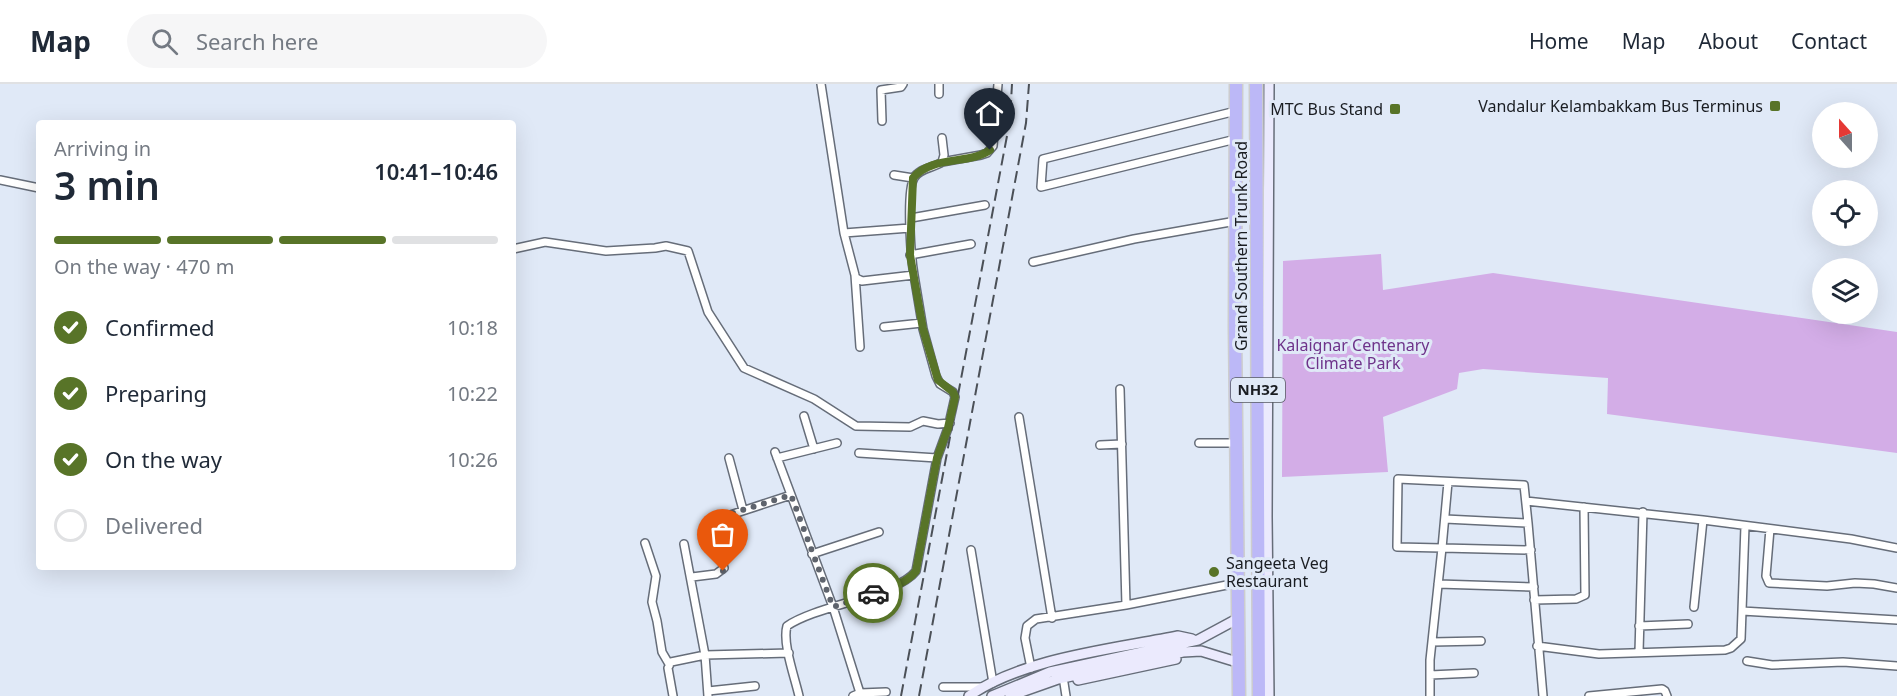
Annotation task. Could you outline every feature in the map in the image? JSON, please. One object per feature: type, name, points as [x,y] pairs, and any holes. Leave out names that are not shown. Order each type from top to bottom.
[{"type":"highway","name":"Grand Southern Trunk Road","points":[[1236,84],[1234,266],[1237,620]]},
{"type":"highway","name":"Grand Southern Trunk Road","points":[[1257,84],[1259,696]]},
{"type":"highway","name":"NH32","points":[[1237,620],[1239,694]]},
{"type":"street","points":[[822,84],[844,233],[855,275],[860,347]]},
{"type":"street","points":[[882,121],[881,90],[901,87],[903,84]]},
{"type":"street","points":[[939,84],[939,94]]},
{"type":"street","points":[[799,696],[789,653],[787,626],[902,583],[912,577],[916,571],[937,458],[950,423],[954,407],[954,393],[940,384],[936,376],[922,323],[910,255],[913,178],[920,171],[942,162],[981,155],[993,147],[998,84]]},
{"type":"street","points":[[1269,84],[1269,696]]},
{"type":"street","points":[[1236,111],[1043,159],[1041,187],[1236,139]]},
{"type":"street","points":[[942,138],[944,155],[942,162]]},
{"type":"street","points":[[894,176],[913,178]]},
{"type":"street","points":[[0,180],[36,187]]},
{"type":"street","points":[[910,218],[985,205]]},
{"type":"street","points":[[1033,262],[1134,238],[1236,221]]},
{"type":"street","points":[[844,233],[910,228]]},
{"type":"street","points":[[516,248],[545,242],[606,251],[666,246],[688,251],[708,312],[744,368],[814,399],[856,426],[910,427],[923,421],[938,424],[950,423]]},
{"type":"street","points":[[910,255],[971,244]]},
{"type":"street","points":[[855,275],[861,280],[914,275]]},
{"type":"street","points":[[884,327],[922,323]]},
{"type":"street","points":[[1120,389],[1126,605]]},
{"type":"street","points":[[804,416],[814,449]]},
{"type":"street","points":[[1019,417],[1052,618]]},
{"type":"street","points":[[837,443],[776,455],[833,607],[856,695],[886,692]]},
{"type":"street","points":[[1199,443],[1236,443]]},
{"type":"street","points":[[1100,445],[1122,444]]},
{"type":"street","points":[[859,453],[937,458]]},
{"type":"street","points":[[729,458],[743,510]]},
{"type":"street","points":[[1531,550],[1397,547],[1398,479],[1524,485],[1531,550],[1534,587],[1537,646],[1543,696]]},
{"type":"street","points":[[1430,696],[1432,642],[1448,482]]},
{"type":"street","points":[[692,577],[723,571],[724,566],[710,523],[717,518],[791,495]]},
{"type":"street","points":[[1526,501],[1703,520],[1851,539],[1897,548]]},
{"type":"street","points":[[1534,600],[1576,599],[1585,595],[1584,507]]},
{"type":"street","points":[[1639,652],[1643,513]]},
{"type":"street","points":[[1445,519],[1528,523]]},
{"type":"street","points":[[1694,607],[1703,520]]},
{"type":"street","points":[[1537,646],[1599,654],[1731,648],[1741,639],[1745,526]]},
{"type":"street","points":[[1770,529],[1766,576],[1769,583],[1827,586],[1855,583],[1897,588]]},
{"type":"street","points":[[812,554],[879,532]]},
{"type":"street","points":[[645,543],[656,576],[652,602],[662,652],[669,664],[673,696]]},
{"type":"street","points":[[684,544],[705,655],[708,694],[755,686]]},
{"type":"street","points":[[971,550],[993,682]]},
{"type":"street","points":[[1031,668],[1025,638],[1027,626],[1036,619],[1126,605],[1237,583]]},
{"type":"street","points":[[1438,584],[1534,587]]},
{"type":"street","points":[[1742,611],[1897,620]]},
{"type":"street","points":[[1011,696],[1058,679],[1183,648],[1237,620]]},
{"type":"street","points":[[1639,626],[1688,624]]},
{"type":"street","points":[[969,696],[993,682],[1031,668],[1084,654],[1178,636],[1198,640]]},
{"type":"street","points":[[1432,642],[1481,641]]},
{"type":"street","points":[[992,696],[1050,672],[1183,648],[1237,662]]},
{"type":"street","points":[[1021,696],[1046,687],[1163,663],[1201,651]]},
{"type":"street","points":[[669,664],[676,660],[705,655],[789,653]]},
{"type":"street","points":[[1747,661],[1772,666],[1843,662],[1897,666]]},
{"type":"street","points":[[1430,675],[1474,673]]},
{"type":"street","points":[[1064,683],[1066,696]]},
{"type":"street","points":[[943,687],[982,687]]},
{"type":"street","points":[[1589,696],[1662,689],[1667,696]]},
{"type":"green space","name":"Kalaignar Centenary Climate Park","points":[[1381,254],[1383,290],[1493,273],[1812,320],[1812,324],[1842,324],[1897,332],[1897,453],[1607,414],[1608,378],[1483,369],[1459,373],[1457,389],[1383,417],[1388,472],[1282,477],[1283,261]]},
{"type":"railway","points":[[901,696],[1010,120],[1012,84]]},
{"type":"railway","points":[[919,696],[1026,123],[1029,84]]},
{"type":"way so far","points":[[723,571],[724,566],[710,523],[717,518],[791,495],[833,607],[873,593]]},
{"type":"place","name":"Vandalur Kelambakkam Bus Terminus","points":[[1775,106]]},
{"type":"place","name":"MTC Bus Stand","points":[[1395,109]]},
{"type":"place","name":"Sangeeta Veg Restaurant","points":[[1214,572]]},
{"type":"route","points":[[873,593],[902,583],[912,577],[916,571],[937,458],[948,428],[955,397],[953,392],[940,384],[936,376],[923,329],[910,255],[913,178],[920,171],[942,162],[981,155],[990,150]]}]
